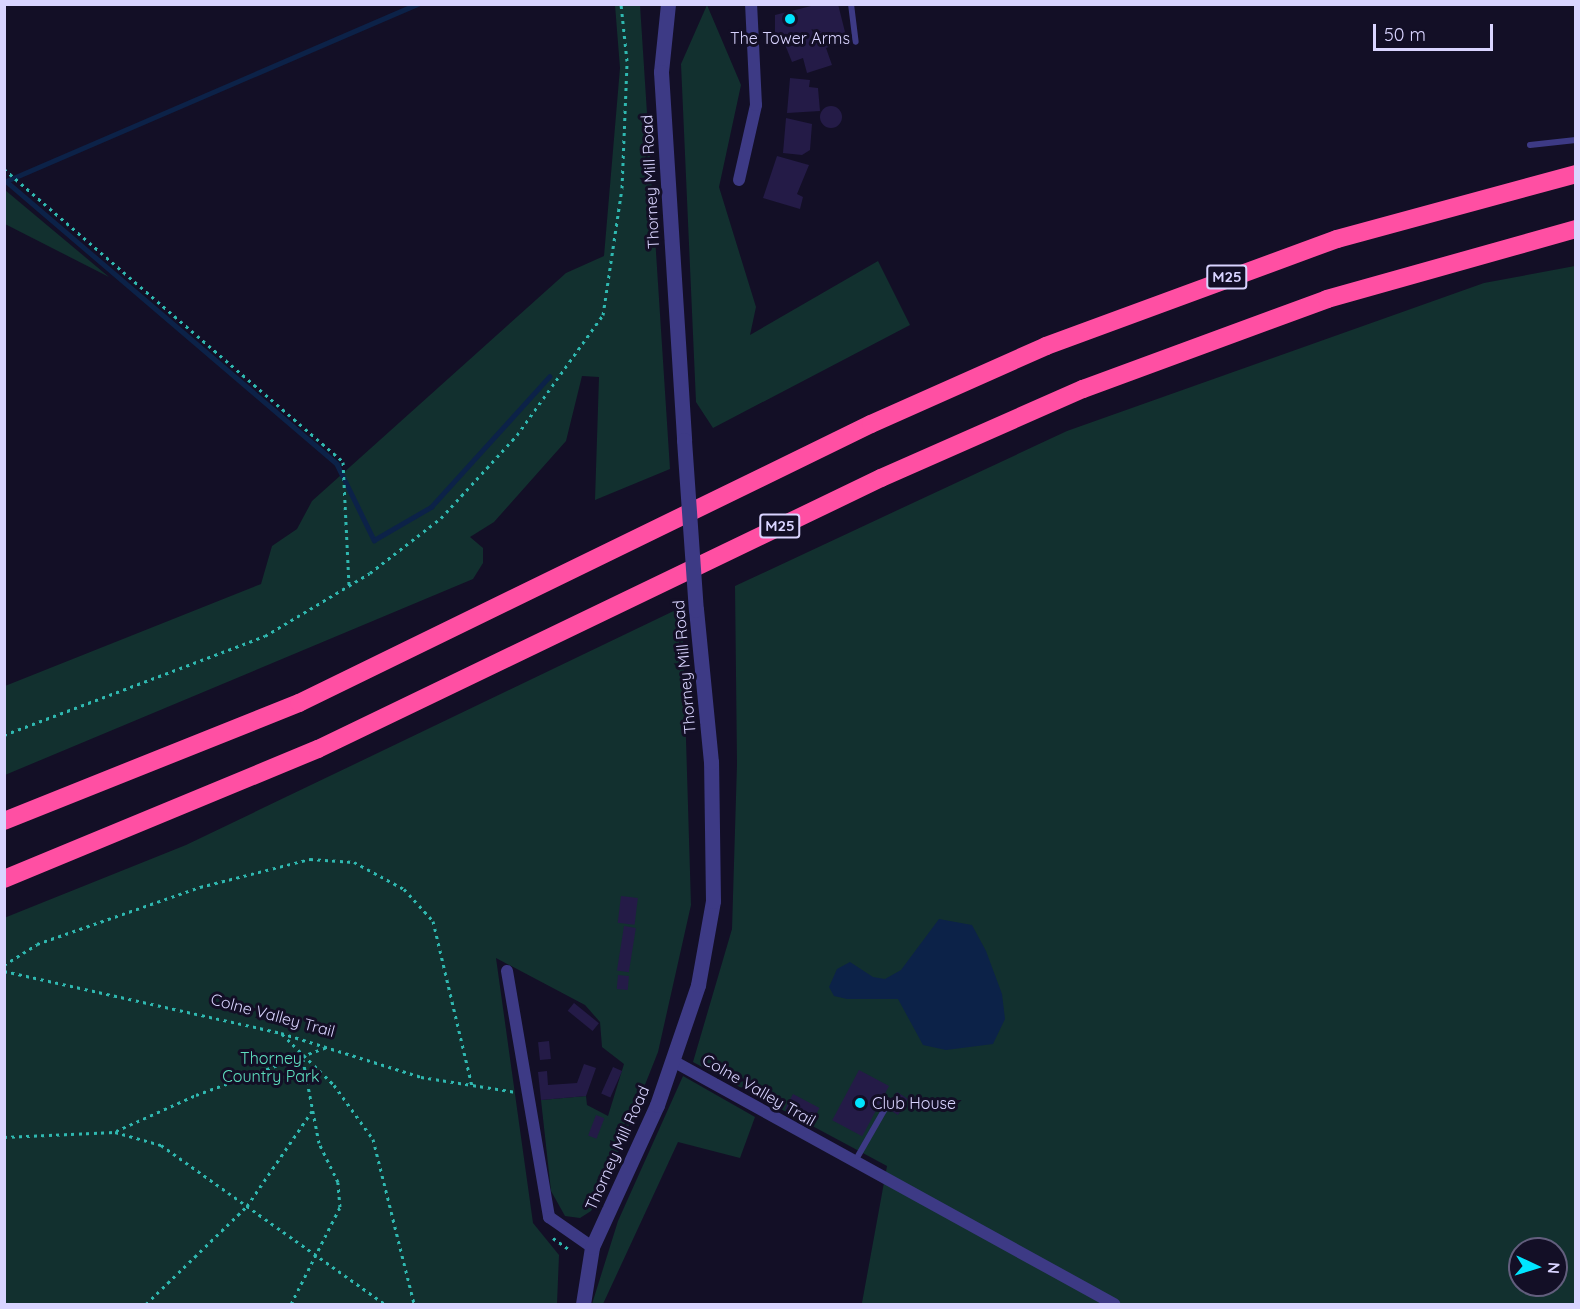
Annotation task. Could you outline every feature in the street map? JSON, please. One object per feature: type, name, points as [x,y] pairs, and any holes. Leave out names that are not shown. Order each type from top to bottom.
[{"type":"highway","name":"M25","points":[[4,821],[299,704],[871,424],[1046,346],[1337,239],[1575,174]]},
{"type":"highway","name":"M25","points":[[4,879],[318,749],[881,478],[1083,389],[1327,299],[1575,229]]},
{"type":"street","name":"Thorney Mill Road","points":[[583,1305],[591,1252],[676,1062],[698,985],[713,901],[711,762],[696,610],[662,72],[668,4]]},
{"type":"street","points":[[739,180],[756,105],[751,4]]},
{"type":"street","points":[[507,971],[549,1217],[591,1252]]},
{"type":"street","name":"Colne Valley Trail","points":[[676,1062],[854,1164],[1114,1305]]},
{"type":"lane","points":[[851,4],[856,42]]},
{"type":"lane","points":[[1530,145],[1575,140]]},
{"type":"lane","points":[[854,1164],[886,1107]]},
{"type":"path","points":[[4,735],[265,636],[349,585],[441,518],[556,387],[603,315],[622,188],[627,61],[621,4]]},
{"type":"path","points":[[4,169],[343,462],[349,585]]},
{"type":"path","points":[[4,965],[37,944],[200,887],[310,859],[354,862],[404,889],[433,921],[472,1086]]},
{"type":"path","name":"Colne Valley Trail","points":[[4,971],[281,1033],[421,1077],[519,1092],[521,1104]]},
{"type":"path","points":[[281,1033],[303,1058],[334,1085],[373,1139],[414,1305]]},
{"type":"path","points":[[115,1132],[196,1095],[303,1058],[328,1046]]},
{"type":"path","points":[[291,1305],[318,1258],[340,1206],[313,1109],[303,1058]]},
{"type":"path","points":[[146,1305],[247,1206],[313,1109]]},
{"type":"path","points":[[4,1137],[115,1132],[161,1145],[385,1305]]},
{"type":"path","points":[[545,1230],[561,1246],[591,1252]]},
{"type":"green space","points":[[615,5],[640,5],[670,469],[595,500],[599,377],[582,376],[566,441],[494,522],[470,537],[483,548],[483,563],[473,579],[5,775],[5,686],[261,584],[272,546],[297,529],[312,501],[566,273],[604,256],[620,68]]},
{"type":"green space","points":[[707,5],[741,85],[719,187],[756,307],[750,335],[878,261],[910,325],[713,428],[696,402],[681,64]]},
{"type":"green space","points":[[5,190],[109,277],[5,224]]},
{"type":"green space","points":[[1575,266],[1575,1304],[862,1303],[887,1166],[693,1062],[732,929],[737,764],[735,586],[1067,431],[1484,283]]},
{"type":"green space","name":"Thorney Country Park","points":[[682,607],[691,905],[658,1052],[604,1188],[591,1211],[580,1218],[565,1216],[551,1191],[541,1100],[586,1096],[587,1105],[608,1116],[624,1064],[602,1047],[600,1022],[585,1005],[496,958],[533,1223],[559,1255],[557,1304],[5,1304],[4,918],[186,845]]},
{"type":"green space","points":[[683,1076],[755,1117],[740,1158],[678,1142],[603,1304],[592,1304],[618,1221]]},
{"type":"water","points":[[939,919],[972,925],[986,951],[1002,994],[1005,1019],[993,1044],[946,1050],[923,1045],[898,999],[847,999],[834,996],[829,987],[837,969],[850,962],[873,977],[885,979],[901,970]]},
{"type":"building","points":[[819,4],[838,4],[847,40],[826,48],[832,65],[807,73],[803,58],[792,62],[782,37],[775,38],[775,15]]},
{"type":"building","points":[[790,78],[810,80],[809,87],[818,88],[820,111],[787,113]]},
{"type":"building","points":[[831,106],[839,109],[842,117],[839,125],[831,128],[823,125],[820,117],[823,109]]},
{"type":"building","points":[[786,118],[812,124],[810,150],[802,155],[783,153]]},
{"type":"building","points":[[777,156],[809,165],[797,194],[803,197],[800,209],[763,198]]},
{"type":"building","points":[[621,896],[638,898],[635,925],[618,923]]},
{"type":"building","points":[[624,926],[636,928],[629,972],[617,970]]},
{"type":"building","points":[[618,975],[629,976],[628,990],[617,989]]},
{"type":"building","points":[[574,1003],[599,1023],[593,1031],[568,1011]]},
{"type":"building","points":[[549,1041],[551,1059],[540,1060],[538,1042]]},
{"type":"building","points":[[584,1064],[596,1068],[586,1096],[541,1100],[538,1072],[547,1071],[548,1085],[577,1083]]},
{"type":"building","points":[[613,1067],[622,1071],[610,1098],[601,1093]]},
{"type":"building","name":"Club House","points":[[859,1070],[889,1086],[862,1136],[832,1120]]},
{"type":"building","points":[[897,1092],[908,1099],[898,1115],[887,1108]]},
{"type":"building","points":[[793,1094],[819,1108],[812,1123],[785,1109]]},
{"type":"building","points":[[596,1115],[604,1118],[597,1139],[588,1136]]},
{"type":"waterway","points":[[4,182],[418,4]]},
{"type":"waterway","points":[[6,181],[337,464],[374,540],[431,507],[549,377]]},
{"type":"place","name":"The Tower Arms","points":[[790,19]]},
{"type":"place","name":"Club House","points":[[860,1103]]}]
